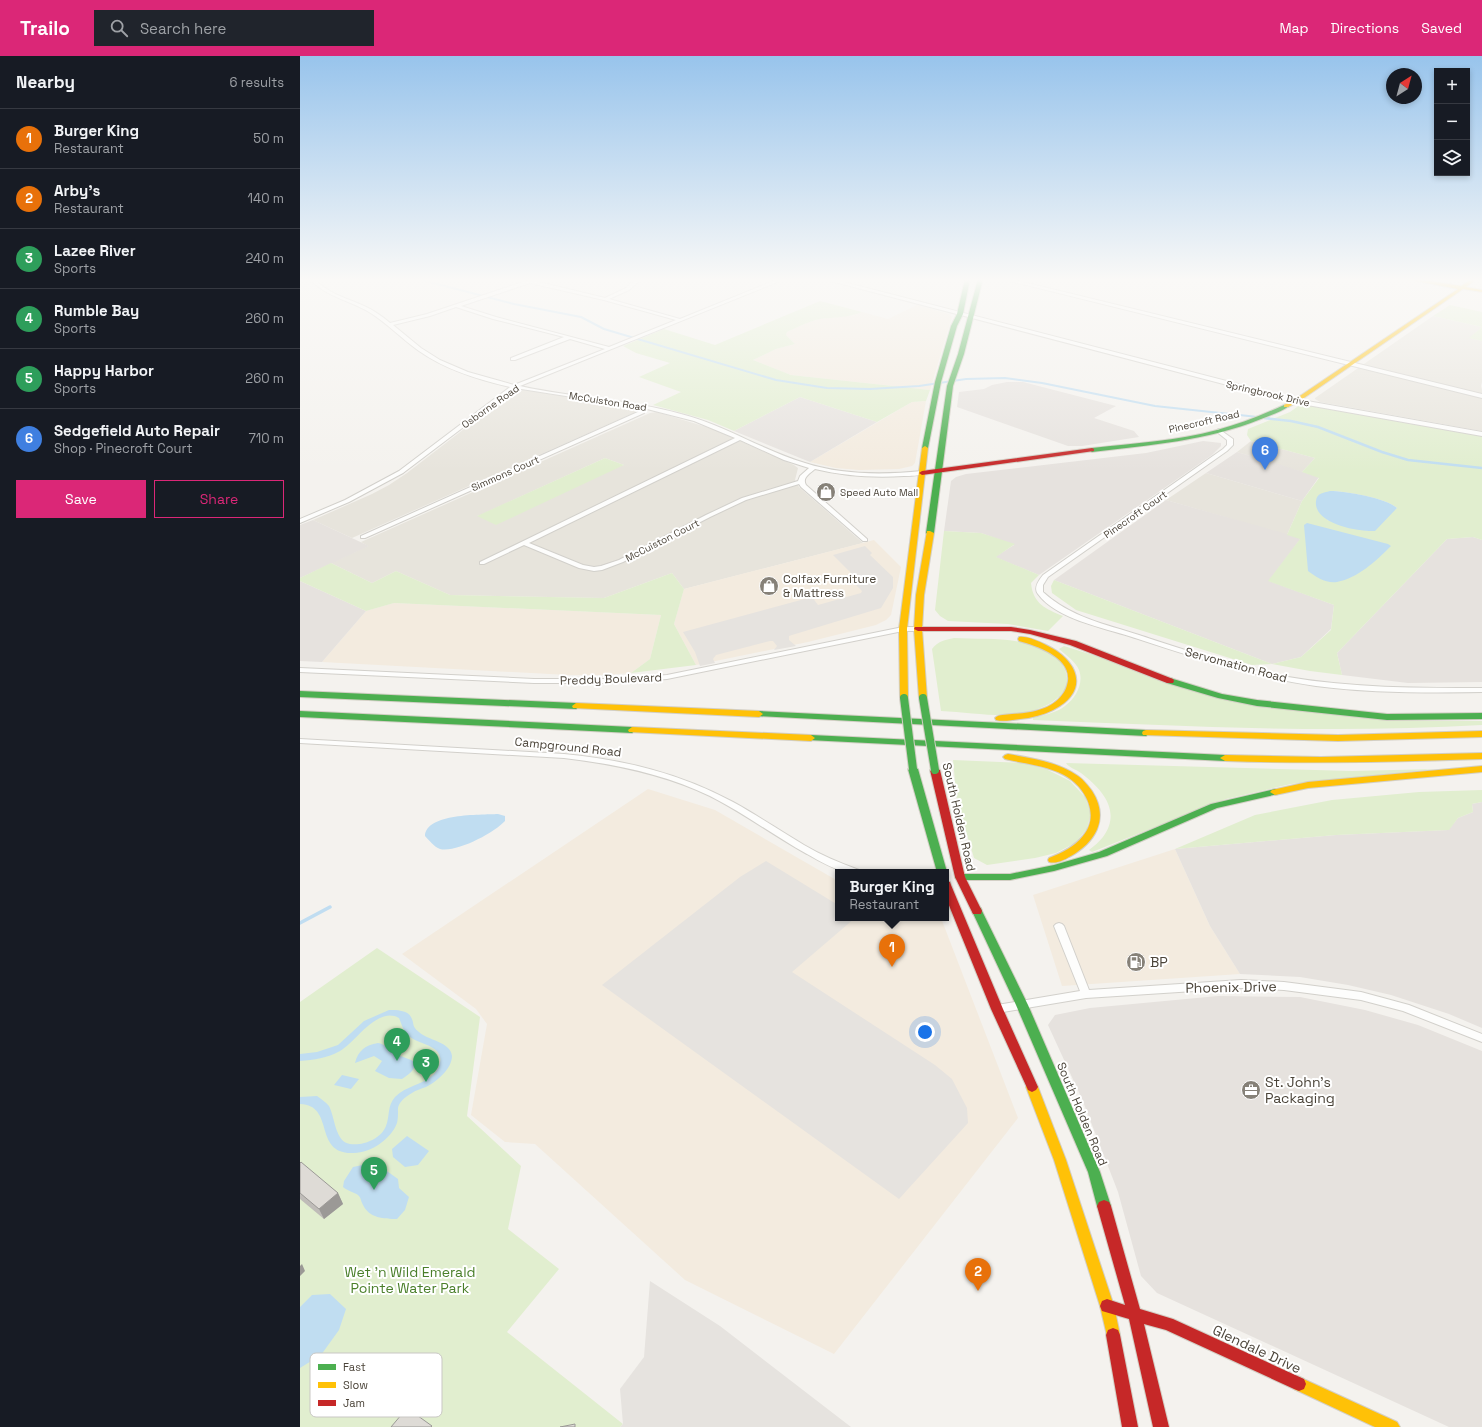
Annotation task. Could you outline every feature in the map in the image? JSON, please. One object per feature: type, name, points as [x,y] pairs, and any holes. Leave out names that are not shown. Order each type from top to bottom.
[{"type":"main road","points":[[941,869],[913,769],[904,698],[903,629],[922,473],[938,382],[949,343]]},
{"type":"main road","name":"South Holden Road","points":[[964,343],[950,386],[931,530],[920,595],[918,629],[923,698],[935,770],[960,877],[1022,1005],[1094,1172],[1135,1315],[1161,1427]]},
{"type":"main road","name":"Pinecroft Road","points":[[922,473],[1136,446],[1220,431],[1262,417],[1296,401],[1382,343]]},
{"type":"main road","points":[[918,629],[1010,629],[1030,632],[1073,643],[1154,676],[1190,688],[1257,703],[1387,717],[1482,716]]},
{"type":"main road","points":[[906,721],[932,717],[1001,718],[1026,716],[1044,710],[1060,702],[1066,697],[1073,684],[1073,675],[1061,656],[1036,642],[1008,637],[948,634],[918,629]]},
{"type":"main road","points":[[300,690],[339,696]]},
{"type":"main road","points":[[300,694],[906,721],[1156,734],[1308,738],[1379,738],[1482,734]]},
{"type":"main road","points":[[300,714],[1263,760],[1359,760],[1482,756]]},
{"type":"main road","points":[[960,877],[1011,867],[1046,863],[1062,858],[1085,843],[1096,822],[1095,805],[1087,789],[1063,772],[1036,761],[1005,756],[987,747]]},
{"type":"main road","points":[[949,878],[1010,878],[1054,868],[1103,854],[1214,806],[1308,785],[1482,769]]},
{"type":"main road","points":[[949,892],[997,1009],[1028,1077],[1060,1160],[1107,1306],[1130,1427]]},
{"type":"main road","name":"Glendale Drive","points":[[1107,1306],[1168,1324],[1204,1339],[1392,1427]]},
{"type":"street","name":"McCuiston Road","points":[[413,343],[437,361],[482,378],[515,386],[646,407],[692,419],[741,438],[786,458],[814,467],[861,474],[905,475],[922,473]]},
{"type":"street","points":[[513,360],[555,343]]},
{"type":"street","points":[[591,343],[608,348]]},
{"type":"street","name":"Osborne Road","points":[[300,521],[347,501],[401,472],[515,386],[621,343]]},
{"type":"street","name":"Springbrook Drive","points":[[1073,343],[1296,401],[1482,434]]},
{"type":"street","points":[[1265,343],[1482,396]]},
{"type":"street","name":"Simmons Court","points":[[363,538],[642,412],[646,407]]},
{"type":"street","name":"Pinecroft Court","points":[[1046,600],[1040,592],[1040,585],[1045,576],[1225,450],[1230,445],[1230,439],[1220,431]]},
{"type":"street","points":[[482,563],[741,438]]},
{"type":"street","points":[[814,467],[802,477],[801,482],[865,540]]},
{"type":"street","name":"McCuiston Court","points":[[524,543],[576,566],[586,569],[602,568],[621,561],[738,502],[759,494],[801,482]]},
{"type":"street","name":"Servomation Road","points":[[1046,600],[1059,609],[1081,619],[1207,659],[1262,674],[1334,686],[1421,691],[1482,690]]},
{"type":"street","name":"Preddy Boulevard","points":[[300,670],[534,681],[628,681],[667,677],[903,629],[918,629]]},
{"type":"street","name":"Campground Road","points":[[300,741],[564,756],[605,760],[645,768],[715,795],[808,851],[838,867],[845,869]]},
{"type":"street","points":[[1059,926],[1086,994]]},
{"type":"street","name":"Phoenix Drive","points":[[997,1009],[1086,994],[1242,984],[1284,986],[1361,996],[1405,1008],[1482,1038]]},
{"type":"shaded area","points":[[794,343],[944,343],[930,390],[791,375],[753,360],[776,349],[795,344]]},
{"type":"shaded area","points":[[1394,343],[1482,343],[1482,431],[1320,402],[1315,398]]},
{"type":"shaded area","points":[[1007,382],[1023,382],[1116,406],[1094,418],[1134,431],[1139,437],[1082,446],[1068,446],[957,407],[959,392],[984,389],[992,385]]},
{"type":"shaded area","points":[[523,390],[636,407],[638,411],[352,538],[313,520],[389,485],[407,473],[512,392]]},
{"type":"shaded area","points":[[800,397],[877,422],[810,462],[734,431]]},
{"type":"shaded area","points":[[926,401],[915,463],[912,466],[899,469],[859,470],[836,468],[810,462],[912,402]]},
{"type":"shaded area","points":[[657,412],[713,429],[794,465],[798,468],[795,480],[799,487],[863,543],[684,589],[672,573],[604,598],[450,595],[396,571],[372,583],[331,563],[368,546],[361,542],[650,413]],"holes":[[[605,458],[624,465],[481,515]]]},
{"type":"shaded area","points":[[1203,441],[1221,443],[1221,446],[1212,455],[1039,575],[995,557],[1014,545],[981,533],[944,531],[951,481],[956,477],[966,474],[1146,453]]},
{"type":"shaded area","points":[[1251,441],[1315,458],[1302,472],[1237,452]]},
{"type":"shaded area","points":[[1237,452],[1319,477],[1302,501],[1206,473]]},
{"type":"shaded area","points":[[1206,473],[1302,501],[1287,535],[1166,500]]},
{"type":"shaded area","points":[[1166,500],[1301,538],[1269,581],[1334,605],[1331,629],[1301,657],[1272,664],[1054,580]]},
{"type":"shaded area","points":[[313,520],[369,546],[300,578],[300,525]]},
{"type":"shaded area","points":[[1473,537],[1482,540],[1482,682],[1408,683],[1342,675],[1337,653],[1447,539]]},
{"type":"shaded area","points":[[874,540],[901,567],[891,615],[886,620],[876,625],[808,642],[696,665],[674,624],[684,589]]},
{"type":"shaded area","points":[[865,546],[872,553],[870,555],[893,577],[893,588],[881,608],[789,636],[789,640],[796,646],[774,650],[777,646],[773,641],[770,641],[716,655],[713,659],[715,663],[700,666],[695,652],[683,632],[812,597],[818,605],[861,593],[862,591],[854,583],[858,580],[833,555]]},
{"type":"shaded area","points":[[300,581],[366,611],[322,662],[300,661]]},
{"type":"shaded area","points":[[394,603],[661,615],[650,659],[631,673],[568,675],[322,662],[366,611]]},
{"type":"shaded area","points":[[648,789],[715,810],[835,879],[835,921],[942,921],[1018,1118],[834,1354],[685,1280],[535,1144],[505,1142],[471,1115],[487,1024],[476,1009],[402,954]]},
{"type":"shaded area","points":[[1482,802],[1482,1028],[1449,1014],[1391,995],[1348,985],[1300,977],[1240,974],[1210,926],[1175,849],[1336,835],[1448,830],[1458,818],[1473,812],[1472,804]]},
{"type":"shaded area","points":[[1175,849],[1210,926],[1240,974],[1062,986],[1033,895]]},
{"type":"shaded area","points":[[766,861],[835,903],[835,921],[852,921],[792,972],[935,1065],[952,1079],[967,1108],[968,1123],[899,1199],[602,985],[740,877]]},
{"type":"shaded area","points":[[1218,996],[1300,997],[1365,1010],[1418,1025],[1482,1051],[1482,1427],[1449,1427],[1157,1293],[1141,1276],[1118,1192],[1082,1099],[1048,1025],[1055,1015],[1090,1008]]},
{"type":"shaded area","points":[[650,1281],[720,1326],[851,1427],[620,1427],[623,1424],[620,1389],[644,1357]]},
{"type":"green space","points":[[630,343],[709,343],[715,345],[720,343],[794,343],[795,344],[776,349],[753,360],[791,375],[930,390],[926,401],[912,402],[877,422],[800,397],[734,431],[708,420],[653,405],[681,392],[639,377],[670,363],[636,353],[623,346]]},
{"type":"green space","points":[[1301,404],[1482,436],[1482,540],[1473,537],[1447,539],[1337,653],[1342,675],[1272,664],[1301,657],[1331,630],[1334,605],[1268,581],[1300,539],[1287,535],[1302,501],[1319,478],[1302,472],[1315,458],[1251,441],[1247,435],[1248,429],[1290,412]],"holes":[[[1330,491],[1375,498],[1392,504],[1397,508],[1368,531],[1327,520]]]},
{"type":"green space","points":[[605,458],[624,465],[496,525],[477,516]]},
{"type":"green space","points":[[944,531],[981,533],[1015,544],[996,557],[1039,575],[1031,583],[1034,596],[1041,605],[1063,616],[1048,631],[1008,624],[948,621],[940,616],[935,610]]},
{"type":"green space","points":[[331,563],[372,583],[396,571],[450,595],[604,598],[672,573],[684,589],[674,624],[696,665],[631,673],[650,659],[661,615],[394,603],[366,611],[300,581],[300,578]]},
{"type":"green space","points":[[1054,580],[1272,664],[1252,665],[1076,610],[1052,593],[1051,586]]},
{"type":"green space","points":[[954,638],[1006,640],[1043,649],[1056,657],[1063,666],[1067,680],[1065,689],[1059,697],[1051,703],[1030,712],[1020,714],[994,715],[941,711],[932,649],[934,646],[945,640]]},
{"type":"green space","points":[[1064,646],[1254,706],[1373,719],[1482,721],[1482,725],[1426,728],[1314,729],[1201,727],[1033,720],[1033,718],[1050,714],[1058,710],[1069,703],[1076,695],[1080,685],[1079,670],[1073,661],[1059,649]]},
{"type":"green space","points":[[953,760],[1024,763],[1046,769],[1070,781],[1085,797],[1091,813],[1087,829],[1075,843],[1056,853],[1035,858],[987,865],[974,858],[957,802]]},
{"type":"green space","points":[[1066,763],[1352,771],[1435,769],[1291,784],[1226,799],[1092,852],[1089,850],[1103,837],[1108,827],[1111,818],[1110,810],[1107,801],[1096,786],[1089,779]]},
{"type":"green space","points":[[1482,790],[1482,802],[1472,804],[1473,812],[1458,818],[1449,830],[1336,835],[1175,849],[1255,815],[1332,800],[1419,792]]},
{"type":"green space","name":"Wet 'n Wild Emerald Pointe Water Park","points":[[377,948],[480,1017],[467,1116],[521,1166],[508,1229],[559,1269],[507,1332],[623,1424],[620,1427],[300,1427],[300,1002]]},
{"type":"water","points":[[1330,491],[1345,492],[1375,498],[1392,504],[1397,508],[1375,531],[1349,528],[1329,521],[1322,516],[1317,509],[1316,501],[1318,496]]},
{"type":"water","points":[[1307,523],[1391,546],[1373,563],[1352,577],[1337,582],[1326,581],[1318,578],[1308,571],[1304,525]]},
{"type":"water","points":[[498,814],[505,816],[505,821],[500,826],[465,845],[455,848],[440,849],[425,836],[428,828],[434,823],[444,819],[467,815]]},
{"type":"water","points":[[389,1010],[407,1013],[412,1019],[414,1026],[423,1035],[448,1047],[451,1051],[451,1061],[446,1070],[434,1082],[417,1090],[402,1100],[398,1108],[397,1123],[385,1140],[367,1151],[354,1153],[341,1152],[333,1146],[328,1139],[318,1112],[311,1106],[300,1104],[300,1097],[317,1096],[329,1106],[338,1134],[345,1142],[350,1144],[366,1143],[376,1138],[384,1131],[392,1100],[404,1090],[432,1076],[438,1068],[440,1057],[436,1050],[432,1047],[409,1036],[404,1030],[399,1018],[391,1016],[383,1017],[375,1021],[340,1051],[320,1058],[300,1061],[300,1054],[317,1052],[338,1045],[364,1021]]},
{"type":"water","points":[[378,1043],[415,1062],[414,1068],[411,1072],[402,1079],[389,1078],[375,1071],[382,1061],[374,1056],[355,1063],[358,1055],[363,1049],[369,1045]]},
{"type":"water","points":[[342,1075],[359,1079],[351,1089],[334,1085]]},
{"type":"water","points":[[407,1136],[429,1151],[418,1165],[405,1167],[393,1157],[392,1149]]},
{"type":"water","points":[[367,1164],[384,1169],[398,1179],[399,1188],[409,1197],[405,1210],[397,1219],[377,1217],[369,1213],[362,1204],[358,1195],[343,1187],[344,1181],[353,1167]]},
{"type":"water","points":[[330,1294],[346,1309],[339,1330],[322,1353],[310,1353],[310,1362],[300,1368],[300,1307],[312,1295]]},
{"type":"building","points":[[301,1162],[338,1193],[319,1209],[300,1193]]},
{"type":"building","points":[[399,1417],[420,1417],[432,1426],[431,1427],[391,1427]]},
{"type":"building","points":[[575,1424],[575,1427],[560,1427]]},
{"type":"waterway","points":[[651,343],[776,380],[827,388],[870,389],[919,386],[966,379],[1005,378],[1042,383],[1155,406],[1258,417]]},
{"type":"waterway","points":[[1269,418],[1264,418],[1291,421],[1318,427],[1382,452],[1408,460],[1482,468]]},
{"type":"waterway","points":[[300,923],[330,907]]},
{"type":"traffic: fast","points":[[925,448],[938,382],[949,343]]},
{"type":"traffic: fast","points":[[930,533],[950,386],[964,343]]},
{"type":"traffic: fast","points":[[1092,450],[1164,442],[1217,432],[1267,415],[1286,406]]},
{"type":"traffic: fast","points":[[1170,681],[1221,696],[1257,703],[1387,717],[1482,716]]},
{"type":"traffic: fast","points":[[300,694],[576,706]]},
{"type":"traffic: fast","points":[[904,698],[913,769]]},
{"type":"traffic: fast","points":[[923,698],[935,770]]},
{"type":"traffic: fast","points":[[300,714],[632,730]]},
{"type":"traffic: fast","points":[[759,714],[1146,733]]},
{"type":"traffic: fast","points":[[811,738],[1225,758]]},
{"type":"traffic: fast","points":[[913,769],[941,869]]},
{"type":"traffic: fast","points":[[960,877],[1010,877],[1054,868],[1103,854],[1214,806],[1275,792]]},
{"type":"traffic: fast","points":[[977,911],[1022,1005],[1094,1172],[1104,1206]]},
{"type":"traffic: slow","points":[[1286,406],[1296,401],[1381,343]]},
{"type":"traffic: slow","points":[[904,698],[903,629],[925,448]]},
{"type":"traffic: slow","points":[[923,698],[918,629],[920,595],[930,533]]},
{"type":"traffic: slow","points":[[999,718],[1017,717],[1047,710],[1062,701],[1071,687],[1072,677],[1070,669],[1065,661],[1049,649],[1022,639]]},
{"type":"traffic: slow","points":[[576,706],[759,714]]},
{"type":"traffic: slow","points":[[632,730],[811,738]]},
{"type":"traffic: slow","points":[[1146,733],[1338,738],[1482,734]]},
{"type":"traffic: slow","points":[[1225,758],[1321,760],[1482,756]]},
{"type":"traffic: slow","points":[[1008,757],[1043,764],[1067,773],[1075,778],[1090,795],[1095,812],[1095,822],[1092,831],[1080,845],[1053,860]]},
{"type":"traffic: slow","points":[[1275,792],[1308,785],[1482,769]]},
{"type":"traffic: slow","points":[[1032,1087],[1060,1160],[1107,1306],[1113,1335]]},
{"type":"traffic: slow","points":[[1299,1384],[1392,1427]]},
{"type":"traffic: jam","points":[[922,473],[1092,450]]},
{"type":"traffic: jam","points":[[918,629],[1011,629],[1030,632],[1073,643],[1170,681]]},
{"type":"traffic: jam","points":[[935,770],[960,877],[977,911]]},
{"type":"traffic: jam","points":[[949,892],[997,1009],[1032,1087]]},
{"type":"traffic: jam","points":[[1104,1206],[1135,1315],[1161,1427]]},
{"type":"traffic: jam","points":[[1107,1306],[1168,1324],[1299,1384]]},
{"type":"traffic: jam","points":[[1113,1335],[1130,1427]]},
{"type":"place","name":"Sedgefield Auto Repair","points":[[1265,470]]},
{"type":"place","name":"Speed Auto Mall","points":[[826,492]]},
{"type":"place","name":"Colfax Furniture & Mattress","points":[[769,586]]},
{"type":"place","name":"BP","points":[[1136,962]]},
{"type":"place","name":"Burger King","points":[[892,967]]},
{"type":"place","name":"Rumble Bay","points":[[397,1061]]},
{"type":"place","name":"Lazee River","points":[[426,1082]]},
{"type":"place","name":"St. John's Packaging","points":[[1251,1090]]},
{"type":"place","name":"Happy Harbor","points":[[374,1190]]},
{"type":"place","name":"Arby's","points":[[978,1291]]}]
